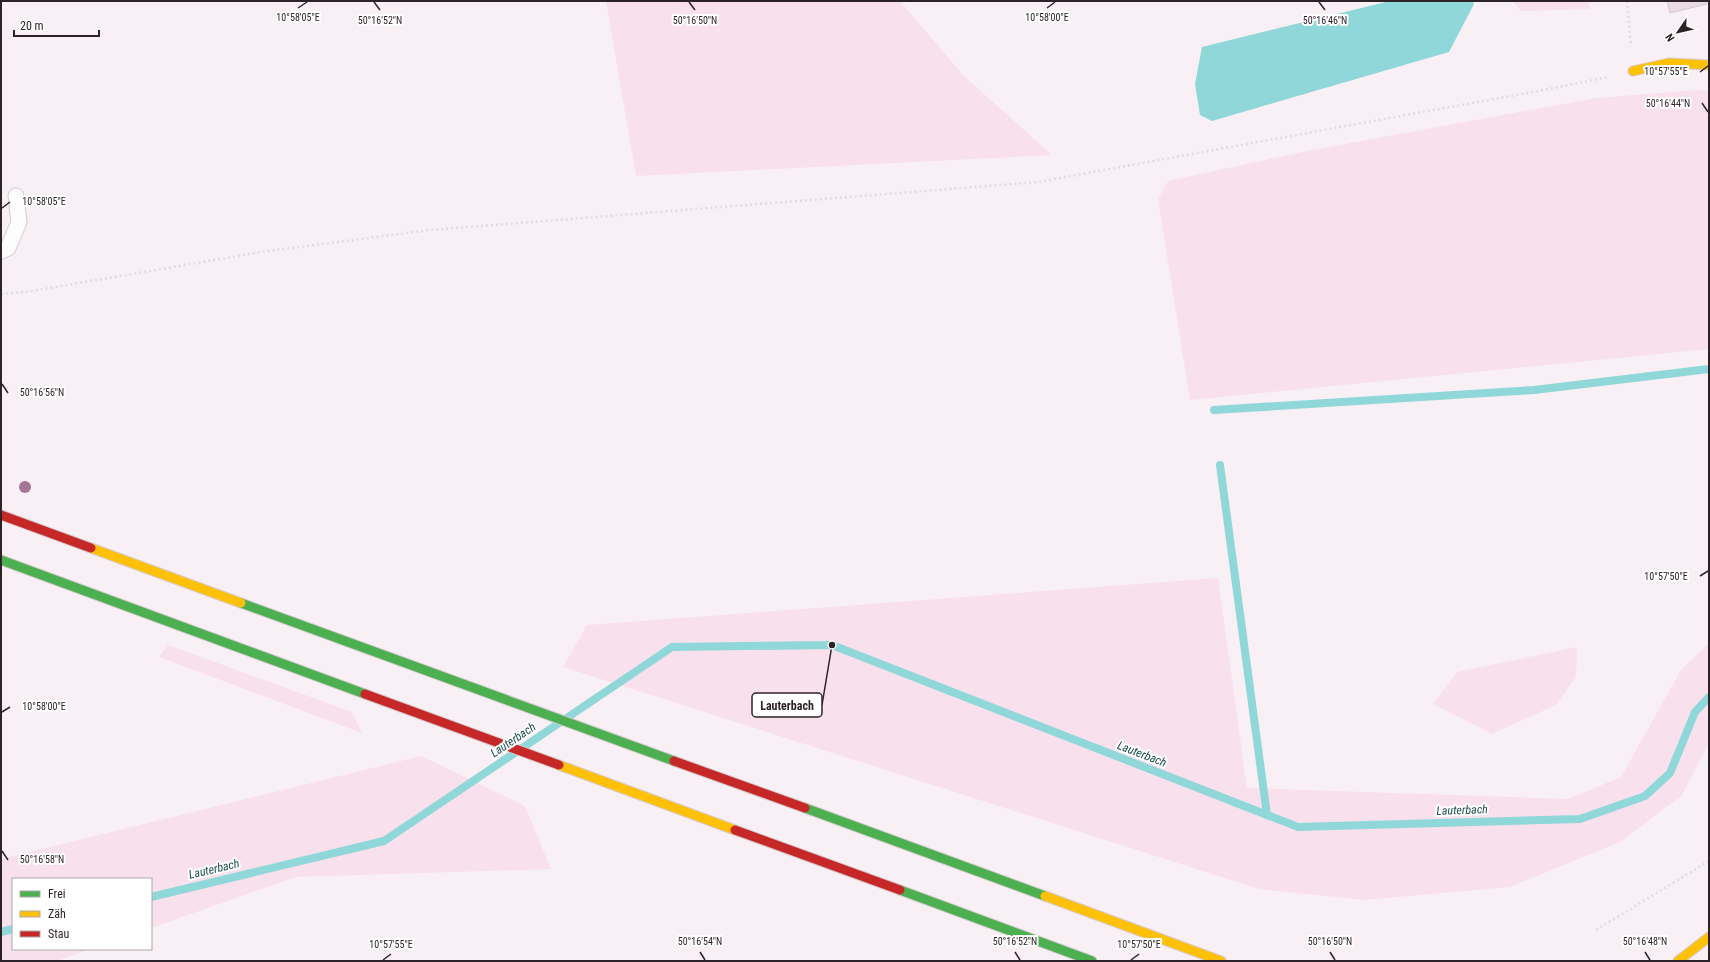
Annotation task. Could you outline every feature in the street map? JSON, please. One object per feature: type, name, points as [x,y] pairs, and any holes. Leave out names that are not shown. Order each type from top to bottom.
[{"type":"main road","points":[[1633,71],[1669,63],[1709,65]]},
{"type":"main road","points":[[1,515],[454,682],[1221,961]]},
{"type":"main road","points":[[1,560],[1092,961]]},
{"type":"main road","points":[[1678,961],[1709,937]]},
{"type":"lane","points":[[1,251],[8,248],[19,222],[16,196]]},
{"type":"path","points":[[1,294],[26,292],[261,252],[430,230],[1038,182],[1530,93],[1633,71],[1627,1]]},
{"type":"path","points":[[1596,930],[1709,861]]},
{"type":"shaded area","points":[[606,1],[900,1],[963,75],[1052,155],[636,176]]},
{"type":"shaded area","points":[[1512,1],[1589,1],[1590,9],[1521,11]]},
{"type":"shaded area","points":[[1697,90],[1709,91],[1709,349],[1190,400],[1158,199],[1168,181],[1307,151],[1596,98]]},
{"type":"shaded area","points":[[1218,578],[1247,788],[1568,799],[1621,777],[1681,670],[1709,643],[1709,743],[1682,795],[1620,842],[1510,887],[1364,900],[1259,889],[563,667],[587,625]]},
{"type":"shaded area","points":[[168,645],[352,712],[362,733],[159,657]]},
{"type":"shaded area","points":[[1577,647],[1576,677],[1556,705],[1492,734],[1433,704],[1457,672]]},
{"type":"shaded area","points":[[421,756],[525,806],[551,869],[296,877],[152,928],[152,878],[12,878],[12,950],[88,950],[56,961],[1,961],[1,859]]},
{"type":"water","points":[[1390,1],[1472,1],[1474,4],[1449,52],[1212,121],[1200,115],[1195,84],[1202,47]]},
{"type":"building","points":[[1667,1],[1706,1],[1707,4],[1670,13]]},
{"type":"waterway","points":[[1214,410],[1534,390],[1709,369]]},
{"type":"waterway","points":[[1220,465],[1267,815]]},
{"type":"waterway","name":"Lauterbach","points":[[152,897],[384,841],[672,647],[832,645],[1298,827],[1580,819],[1645,796],[1670,773],[1695,712],[1709,697]]},
{"type":"waterway","name":"Lauterbach","points":[[1,932],[12,929]]},
{"type":"traffic: fast","points":[[1,560],[365,694]]},
{"type":"traffic: fast","points":[[241,603],[674,761]]},
{"type":"traffic: fast","points":[[805,808],[1045,896]]},
{"type":"traffic: fast","points":[[900,890],[1092,961]]},
{"type":"traffic: slow","points":[[1633,71],[1669,63],[1709,65]]},
{"type":"traffic: slow","points":[[91,548],[241,603]]},
{"type":"traffic: slow","points":[[559,765],[735,830]]},
{"type":"traffic: slow","points":[[1045,896],[1221,961]]},
{"type":"traffic: slow","points":[[1678,961],[1709,937]]},
{"type":"traffic: jam","points":[[1,515],[91,548]]},
{"type":"traffic: jam","points":[[365,694],[559,765]]},
{"type":"traffic: jam","points":[[674,761],[805,808]]},
{"type":"traffic: jam","points":[[735,830],[900,890]]},
{"type":"place","name":"Lauterbach","points":[[832,645]]}]
